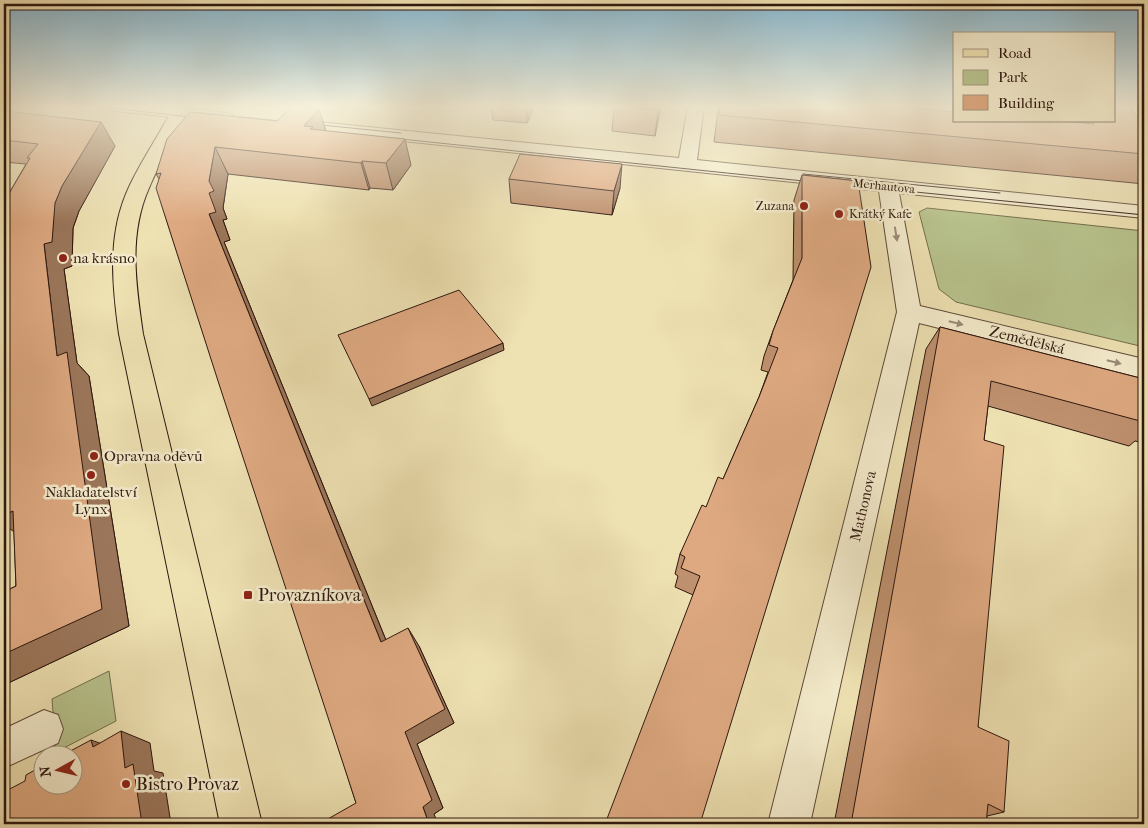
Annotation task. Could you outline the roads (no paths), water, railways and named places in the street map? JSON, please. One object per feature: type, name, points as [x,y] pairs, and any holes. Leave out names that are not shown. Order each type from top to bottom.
[{"type":"main road","points":[[162,145],[138,190],[128,218],[122,258],[124,290],[131,334],[241,824]]},
{"type":"street","name":"Merhautova","points":[[480,145],[1144,212]]},
{"type":"street","points":[[687,166],[690,145]]},
{"type":"street","name":"Mathonova","points":[[789,824],[909,312],[888,186]]},
{"type":"street","name":"Zemědělská","points":[[909,312],[1144,369]]},
{"type":"street","points":[[4,749],[44,729]]},
{"type":"tram line","points":[[455,145],[813,182]]},
{"type":"tram line","points":[[803,174],[1000,193]]},
{"type":"tram line","points":[[846,185],[1144,215]]},
{"type":"place","name":"Zuzana","points":[[804,206]]},
{"type":"place","name":"Krátký Kafe","points":[[839,214]]},
{"type":"place","name":"na krásno","points":[[63,258]]},
{"type":"place","name":"Opravna oděvů","points":[[94,456]]},
{"type":"place","name":"Nakladatelství Lynx","points":[[91,475]]},
{"type":"place","name":"Provazníkova","points":[[248,595]]},
{"type":"place","name":"Bistro Provaz","points":[[126,784]]}]
